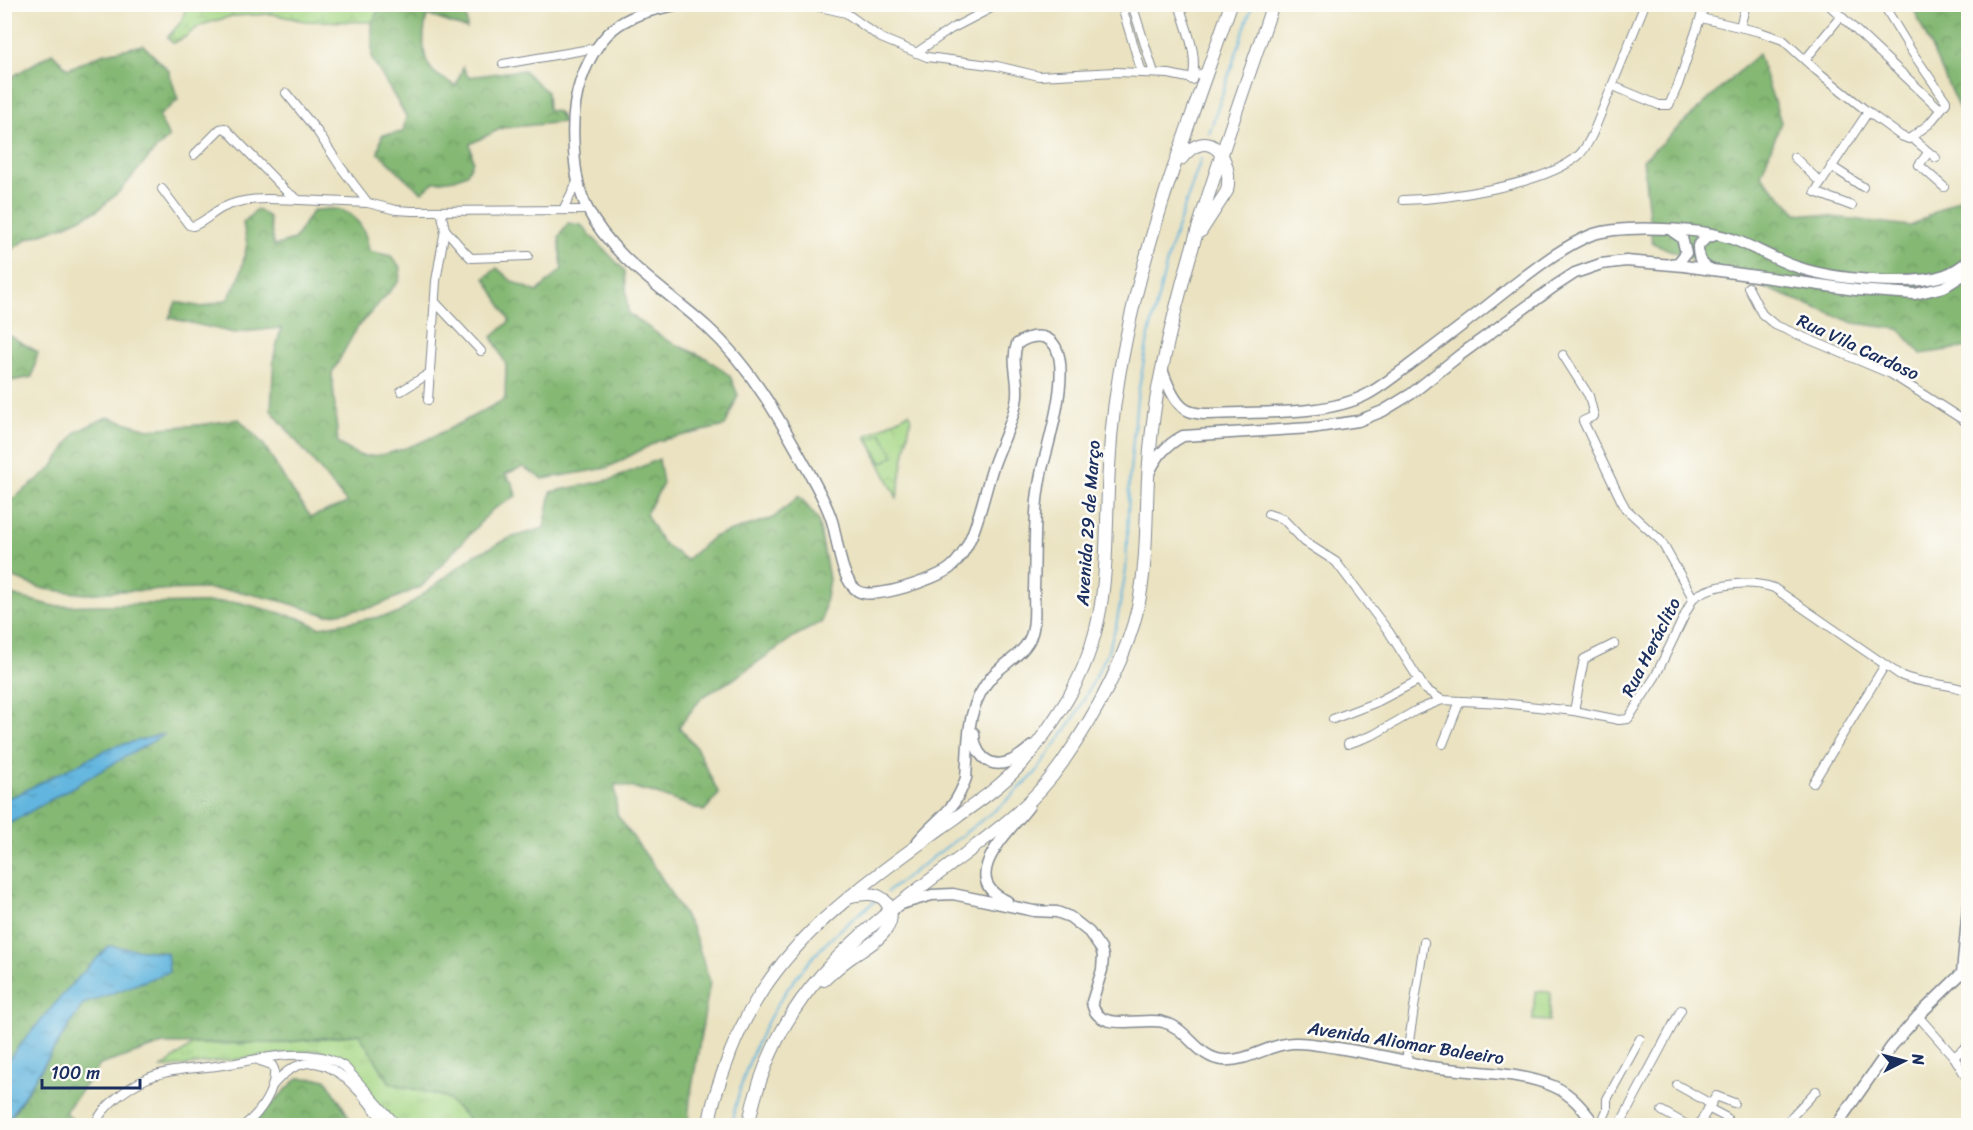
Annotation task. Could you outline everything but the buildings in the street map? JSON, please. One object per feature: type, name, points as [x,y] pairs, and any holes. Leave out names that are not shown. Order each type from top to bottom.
[{"type":"main road","points":[[682,4],[648,11],[629,18],[609,33],[596,48],[574,105],[573,134],[578,180],[588,210],[624,256],[707,327],[731,351],[751,376],[783,426],[828,509],[850,583],[859,592],[868,595],[887,593],[946,571],[958,561],[968,543],[989,476],[1014,411],[1017,390],[1014,352],[1017,344],[1023,339],[1044,337],[1053,344],[1059,357],[1060,376],[1055,421],[1042,469],[1037,501],[1033,627],[1028,643],[982,689],[971,713],[966,778],[960,794],[951,809],[926,832],[909,852]]},
{"type":"main road","name":"Avenida 29 de Março","points":[[709,1125],[725,1066],[738,1032],[770,977],[798,942],[849,897],[971,807],[1009,776],[1039,741],[1076,682],[1099,622],[1106,564],[1111,433],[1120,367],[1137,291],[1175,167],[1231,4]]},
{"type":"main road","points":[[748,1125],[769,1057],[800,1001],[843,964],[877,941],[894,909],[1003,827],[1037,795],[1062,763],[1094,712],[1117,666],[1130,634],[1143,578],[1153,420],[1162,369],[1193,244],[1273,4]]},
{"type":"main road","points":[[1175,167],[1187,151],[1200,144],[1213,146],[1222,155]]},
{"type":"main road","points":[[1162,369],[1172,395],[1184,410],[1202,414],[1303,411],[1329,407],[1365,396],[1569,246],[1594,234],[1618,229],[1667,229],[1725,237],[1798,268],[1878,280],[1910,281],[1945,275],[1968,261]]},
{"type":"main road","points":[[1664,265],[1678,263],[1686,253],[1682,238],[1667,229]]},
{"type":"main road","points":[[1715,272],[1704,266],[1699,259],[1698,246],[1707,237],[1725,237]]},
{"type":"main road","points":[[1148,477],[1162,451],[1183,436],[1311,428],[1358,421],[1383,411],[1411,394],[1460,355],[1575,273],[1601,264],[1626,261],[1856,290],[1915,294],[1944,287],[1968,273]]},
{"type":"main road","points":[[982,689],[974,729],[975,747],[979,755],[985,760],[1003,764],[1018,757],[1039,741]]},
{"type":"main road","name":"Avenida Aliomar Baleeiro","points":[[1037,795],[990,854],[985,872],[990,887],[999,897],[1063,914],[1089,932],[1101,949],[1103,963],[1092,1002],[1093,1008],[1101,1018],[1118,1022],[1151,1020],[1170,1024],[1180,1029],[1204,1052],[1220,1060],[1242,1059],[1282,1044],[1310,1043],[1429,1067],[1541,1082],[1574,1099],[1598,1125]]},
{"type":"main road","points":[[849,897],[861,894],[875,895],[894,909]]},
{"type":"main road","name":"Avenida Aliomar Baleeiro","points":[[894,909],[932,895],[953,894],[1034,911],[1048,911]]},
{"type":"main road","points":[[1836,1125],[1891,1047],[1966,967],[1968,908]]},
{"type":"street","points":[[807,4],[846,13],[881,38],[927,57],[997,66],[1039,76],[1154,73],[1191,78],[1209,69]]},
{"type":"street","points":[[916,53],[951,30],[999,4]]},
{"type":"street","points":[[1121,4],[1142,73]]},
{"type":"street","points":[[1132,4],[1154,73]]},
{"type":"street","points":[[1179,4],[1195,57],[1191,78],[1197,104]]},
{"type":"street","points":[[1403,200],[1422,200],[1474,193],[1527,180],[1576,158],[1588,143],[1645,4]]},
{"type":"street","points":[[1613,86],[1659,105],[1668,105],[1678,85],[1705,4]]},
{"type":"street","points":[[1740,27],[1746,4]]},
{"type":"street","points":[[1828,4],[1940,109]]},
{"type":"street","points":[[1701,18],[1784,40],[1868,112],[1905,138],[1912,138],[1929,124],[1946,101],[1912,52],[1884,5]]},
{"type":"street","points":[[1805,60],[1841,16]]},
{"type":"street","points":[[503,64],[596,48]]},
{"type":"street","points":[[286,93],[317,131],[368,203]]},
{"type":"street","points":[[1852,206],[1815,192],[1868,112]]},
{"type":"street","points":[[194,155],[220,129],[225,128],[286,191],[299,200]]},
{"type":"street","points":[[1912,138],[1936,158]]},
{"type":"street","points":[[1928,153],[1919,165],[1944,187]]},
{"type":"street","points":[[1794,157],[1821,183]]},
{"type":"street","points":[[1831,166],[1863,187]]},
{"type":"street","points":[[563,210],[578,180]]},
{"type":"street","points":[[162,189],[189,225],[193,226],[221,208],[240,201],[260,198],[368,203],[396,210],[588,210]]},
{"type":"street","points":[[428,400],[435,302],[445,229],[441,211]]},
{"type":"street","points":[[445,229],[471,258],[528,256]]},
{"type":"street","name":"Rua Vila Cardoso","points":[[1748,287],[1762,314],[1775,325],[1891,374],[1968,423]]},
{"type":"street","points":[[435,302],[481,351]]},
{"type":"street","points":[[1563,355],[1592,406],[1594,416],[1583,421],[1626,509],[1660,542],[1693,598]]},
{"type":"street","points":[[401,391],[430,373]]},
{"type":"street","points":[[1268,514],[1283,519],[1305,542],[1336,562],[1389,632],[1419,680],[1430,694],[1442,700]]},
{"type":"street","name":"Rua Heráclito","points":[[1442,700],[1502,703],[1574,711],[1624,720],[1631,717],[1655,677],[1693,598],[1701,592],[1732,585],[1761,585],[1774,588],[1885,665],[1909,679],[1954,686],[1968,691]]},
{"type":"street","points":[[1574,711],[1584,659],[1614,644]]},
{"type":"street","points":[[1813,783],[1885,665]]},
{"type":"street","points":[[1333,719],[1377,702],[1419,680]]},
{"type":"street","points":[[1348,744],[1373,735],[1417,710],[1442,700]]},
{"type":"street","points":[[1443,744],[1460,701]]},
{"type":"street","points":[[1406,1061],[1424,942]]},
{"type":"street","points":[[1619,1125],[1681,1010]]},
{"type":"street","points":[[1918,1016],[1954,1057],[1968,1080]]},
{"type":"street","points":[[1598,1125],[1607,1110],[1606,1100],[1640,1038]]},
{"type":"street","points":[[1954,1057],[1968,1044]]},
{"type":"street","points":[[94,1125],[107,1106],[148,1078],[171,1071],[281,1056],[313,1055],[334,1060],[345,1067],[398,1125]]},
{"type":"street","points":[[243,1125],[264,1104],[275,1076],[273,1067],[256,1060]]},
{"type":"street","points":[[273,1085],[282,1074],[297,1065],[318,1063],[349,1081],[387,1125]]},
{"type":"street","points":[[1677,1085],[1727,1118]]},
{"type":"street","points":[[1784,1125],[1816,1091]]},
{"type":"street","points":[[1710,1125],[1700,1123],[1718,1095],[1734,1103]]},
{"type":"street","points":[[1662,1111],[1689,1125]]},
{"type":"green space","points":[[187,4],[381,5],[372,22],[304,21],[272,14],[232,16],[201,25],[173,43],[167,38],[181,22]]},
{"type":"green space","points":[[381,5],[466,5],[467,29],[427,15],[424,46],[430,68],[456,86],[463,67],[468,77],[523,70],[547,92],[548,110],[558,112],[564,122],[502,128],[470,144],[473,161],[467,174],[455,179],[434,182],[422,192],[378,153],[382,135],[403,132],[406,116],[372,59],[372,22]]},
{"type":"green space","points":[[1912,5],[1968,5],[1968,129]]},
{"type":"green space","points":[[143,45],[169,71],[178,100],[159,116],[169,138],[155,150],[121,190],[98,210],[62,227],[29,238],[5,254],[4,84],[8,79],[52,53],[68,69],[102,54]]},
{"type":"green space","points":[[1758,54],[1781,122],[1761,175],[1797,213],[1911,226],[1968,193],[1968,347],[1921,354],[1899,329],[1854,323],[1652,243],[1643,160]]},
{"type":"green space","points":[[257,209],[269,217],[274,246],[294,240],[313,210],[344,211],[356,219],[364,231],[369,251],[391,256],[401,268],[399,281],[357,328],[332,373],[338,443],[357,454],[379,455],[416,444],[505,399],[506,365],[492,337],[510,321],[485,278],[497,268],[512,281],[537,292],[562,269],[559,237],[568,223],[581,225],[625,271],[628,313],[668,341],[706,358],[730,376],[738,395],[725,426],[658,441],[607,468],[543,479],[523,467],[505,474],[513,484],[516,496],[492,510],[421,587],[374,607],[326,615],[285,602],[237,591],[205,589],[85,594],[44,589],[14,578],[5,570],[5,505],[51,469],[76,432],[107,417],[148,429],[239,419],[264,445],[311,517],[347,503],[271,410],[274,356],[281,328],[234,333],[169,318],[176,302],[203,307],[228,299],[240,276],[247,244],[243,223]]},
{"type":"green space","points":[[5,333],[38,352],[32,377],[5,382]]},
{"type":"green space","points":[[909,413],[911,417],[897,498],[866,436]]},
{"type":"green space","points":[[881,433],[894,456],[882,463],[868,440]]},
{"type":"green space","points":[[659,459],[663,484],[646,514],[662,542],[686,560],[713,537],[773,518],[799,496],[818,519],[829,579],[822,622],[795,636],[732,680],[702,697],[679,727],[696,747],[719,794],[704,811],[651,792],[615,784],[617,815],[656,869],[693,930],[710,982],[690,1099],[688,1125],[475,1125],[445,1097],[390,1083],[359,1034],[280,1043],[163,1044],[100,1065],[65,1112],[78,1125],[6,1125],[83,1004],[169,972],[109,946],[5,1069],[5,826],[65,790],[18,794],[5,799],[5,592],[53,606],[238,602],[299,618],[319,627],[397,614],[473,556],[510,538],[544,528],[551,492],[613,479]]},
{"type":"green space","points":[[1535,991],[1551,992],[1549,1021],[1533,1020]]},
{"type":"green space","points":[[360,1034],[391,1083],[445,1097],[475,1125],[397,1125],[340,1061],[318,1050],[162,1068],[193,1044],[280,1043]]},
{"type":"green space","points":[[298,1078],[326,1079],[354,1125],[250,1125]]},
{"type":"water","points":[[165,734],[5,826],[5,799],[112,747]]},
{"type":"water","points":[[109,946],[167,953],[169,972],[83,1004],[5,1125],[5,1069],[10,1057],[71,985]]},
{"type":"waterway","points":[[1209,134],[1251,9]]},
{"type":"waterway","points":[[887,892],[1003,804],[1035,774],[1076,715],[1107,654],[1116,626],[1126,570],[1129,481],[1137,398],[1148,339],[1170,249],[1201,159]]},
{"type":"waterway","points":[[731,1126],[739,1091],[750,1059],[780,1000],[821,948],[874,902]]}]
